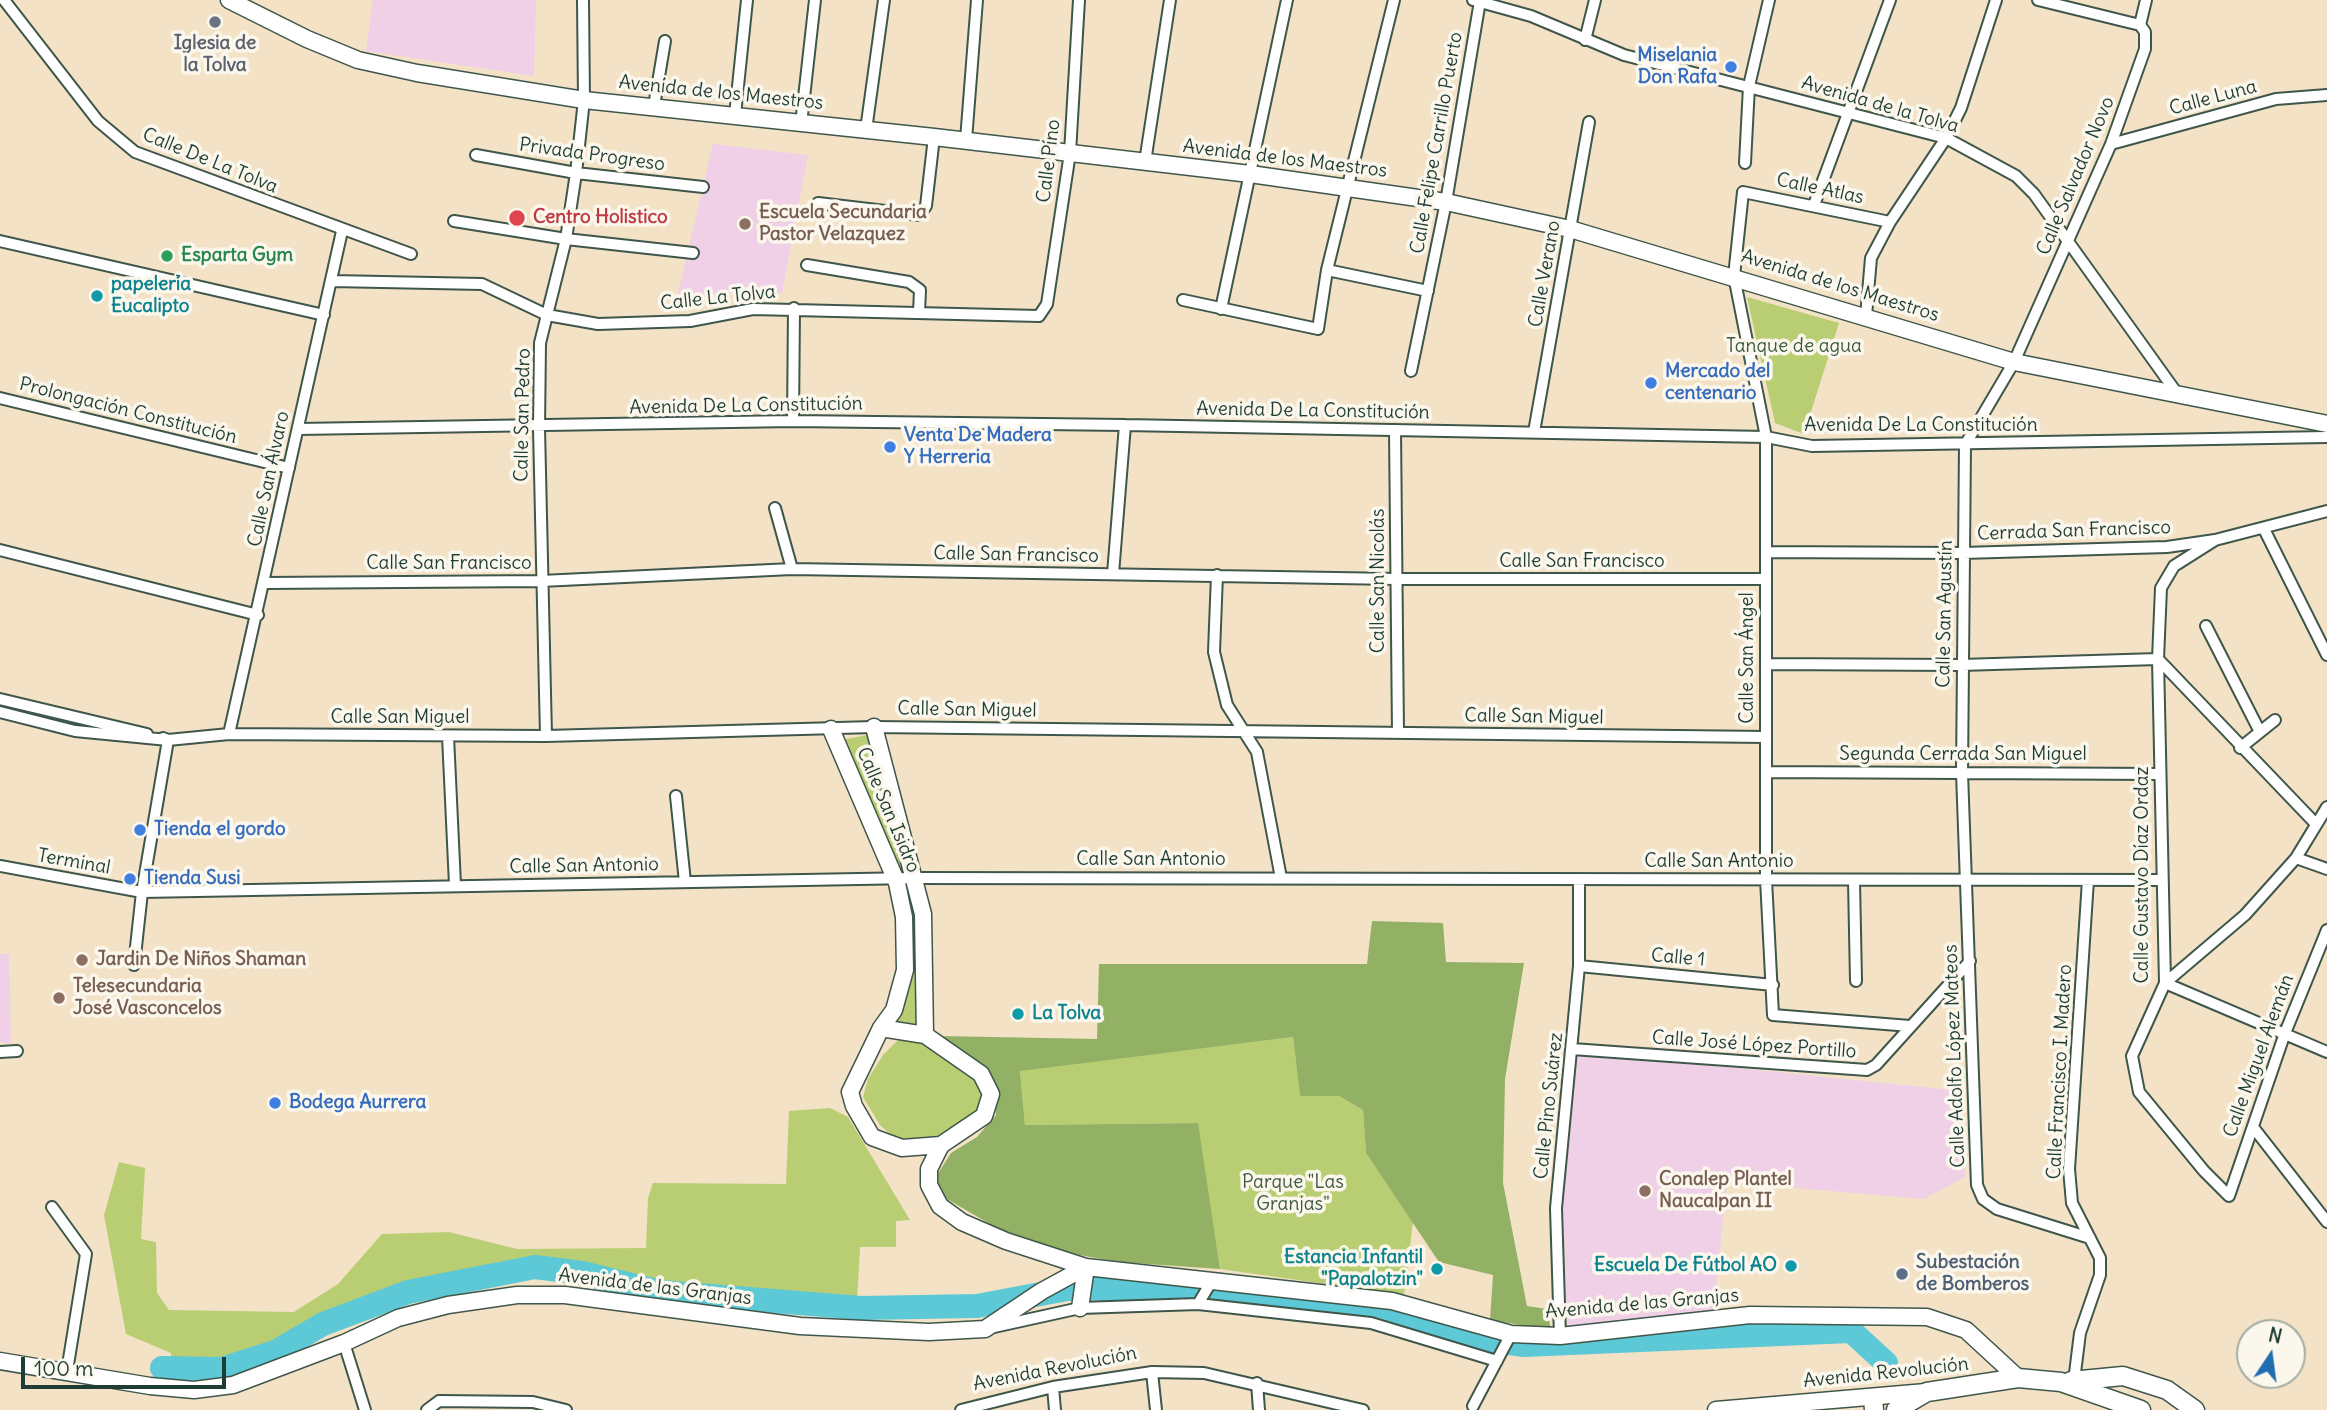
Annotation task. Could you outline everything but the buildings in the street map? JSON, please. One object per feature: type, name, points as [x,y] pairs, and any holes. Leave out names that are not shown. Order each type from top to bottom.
[{"type":"main road","name":"Avenida Revolución","points":[[1927,1392],[2018,1378],[2068,1382],[2123,1376],[2167,1390],[2195,1410]]},
{"type":"main road","name":"Avenida Revolución","points":[[2068,1382],[2141,1410]]},
{"type":"main road","points":[[1896,1410],[1927,1392]]},
{"type":"street","name":"Calle De La Tolva","points":[[4,0],[98,121],[135,152],[342,232],[411,254]]},
{"type":"street","name":"Avenida de los Maestros","points":[[229,0],[307,40],[358,60],[584,100],[934,136],[1250,174],[1446,202],[1570,229],[2014,362],[2327,424]]},
{"type":"street","name":"Calle San Pedro","points":[[546,736],[541,581],[540,342],[566,239],[576,173],[584,100],[583,0]]},
{"type":"street","points":[[735,115],[747,0]]},
{"type":"street","points":[[801,124],[815,0]]},
{"type":"street","points":[[866,130],[884,0]]},
{"type":"street","points":[[966,141],[977,0]]},
{"type":"street","name":"Calle Pino","points":[[1032,317],[1044,312],[1047,304],[1070,153],[1079,0]]},
{"type":"street","points":[[1145,162],[1170,0]]},
{"type":"street","points":[[1221,309],[1287,0]]},
{"type":"street","points":[[1183,300],[1318,329],[1327,270],[1350,187],[1394,0]]},
{"type":"street","points":[[1585,40],[1595,0]]},
{"type":"street","points":[[1745,163],[1749,86],[1769,0]]},
{"type":"street","points":[[1814,205],[1890,0]]},
{"type":"street","points":[[1866,316],[1871,258],[1890,222],[1946,138],[1961,108],[1996,0]]},
{"type":"street","points":[[2038,0],[2140,25]]},
{"type":"street","name":"Calle Salvador Novo","points":[[2014,362],[2111,144],[2145,50],[2145,32],[2140,25],[2146,0]]},
{"type":"street","name":"Avenida de la Tolva","points":[[1477,1],[1531,16],[1624,55],[1850,111],[1946,138],[2016,176],[2034,194],[2176,392]]},
{"type":"street","name":"Calle Felipe Carrillo Puerto","points":[[1411,371],[1446,202],[1477,1]]},
{"type":"street","points":[[654,106],[665,41]]},
{"type":"street","name":"Calle Luna","points":[[2111,144],[2276,99],[2327,95]]},
{"type":"street","name":"Calle Verano","points":[[1534,432],[1589,122]]},
{"type":"street","points":[[818,202],[919,215],[926,206],[934,136]]},
{"type":"street","name":"Privada Progreso","points":[[476,155],[576,173],[703,187]]},
{"type":"street","name":"Calle Atlas","points":[[1743,192],[1890,222]]},
{"type":"street","name":"Calle San Ángel","points":[[1743,192],[1734,276],[1766,437],[1766,879],[1773,1014],[1910,1026]]},
{"type":"street","points":[[454,221],[566,239],[693,253]]},
{"type":"street","name":"Calle San Álvaro","points":[[229,734],[258,615],[342,232]]},
{"type":"street","points":[[0,241],[324,315]]},
{"type":"street","points":[[807,265],[909,282],[920,290],[919,312]]},
{"type":"street","points":[[1327,270],[1428,291]]},
{"type":"street","name":"Calle La Tolva","points":[[332,281],[482,284],[547,315],[598,324],[691,321],[753,309],[794,308],[1032,317]]},
{"type":"street","points":[[793,421],[794,308]]},
{"type":"street","name":"Calle San Agustín","points":[[1966,881],[1961,665],[1965,446],[2014,362]]},
{"type":"street","name":"Prolongación Constitución","points":[[0,398],[289,468]]},
{"type":"street","name":"Avenida De La Constitución","points":[[298,429],[539,428],[793,421],[1766,437],[1812,446],[1965,446],[2327,437]]},
{"type":"street","points":[[1113,574],[1125,425]]},
{"type":"street","name":"Calle San Nicolás","points":[[1395,430],[1398,733]]},
{"type":"street","points":[[775,508],[792,569]]},
{"type":"street","points":[[2215,540],[2327,510]]},
{"type":"street","points":[[2264,528],[2327,655]]},
{"type":"street","name":"Cerrada San Francisco","points":[[1766,552],[1963,553],[2166,547],[2215,540]]},
{"type":"street","name":"Calle Gustavo Díaz Ordaz","points":[[2215,540],[2174,566],[2161,588],[2158,659],[2165,983],[2132,1056],[2139,1092],[2204,1171],[2229,1196]]},
{"type":"street","points":[[0,550],[258,615]]},
{"type":"street","name":"Calle San Francisco","points":[[265,583],[541,581],[792,569],[1396,579],[1766,579]]},
{"type":"street","points":[[1217,575],[1214,652],[1227,705],[1256,752],[1281,877]]},
{"type":"street","points":[[2206,626],[2260,732]]},
{"type":"street","points":[[1766,664],[1961,665],[2158,659],[2240,748],[2315,823]]},
{"type":"street","name":"Calle San Miguel","points":[[0,699],[168,740]]},
{"type":"street","name":"Calle San Miguel","points":[[0,712],[75,731],[168,740],[229,734],[546,736],[874,727],[1243,729],[1766,737]]},
{"type":"street","points":[[2240,748],[2275,720]]},
{"type":"street","name":"Calle San Isidro","points":[[874,727],[923,914],[925,1034]]},
{"type":"street","name":"Calle San Isidro","points":[[831,729],[895,878],[904,917],[905,970],[894,1010],[881,1028]]},
{"type":"street","points":[[449,736],[455,885]]},
{"type":"street","points":[[134,965],[142,892],[168,740]]},
{"type":"street","name":"Segunda Cerrada San Miguel","points":[[1766,772],[2160,774]]},
{"type":"street","points":[[676,796],[685,882]]},
{"type":"street","points":[[2327,807],[2295,858],[2245,915],[2165,983],[2327,1052]]},
{"type":"street","points":[[2295,858],[2327,869]]},
{"type":"street","name":"Terminal","points":[[0,866],[142,892]]},
{"type":"street","name":"Calle San Antonio","points":[[142,892],[895,878],[2161,880]]},
{"type":"street","name":"Calle Pino Suárez","points":[[1560,1336],[1556,1208],[1579,966],[1578,879]]},
{"type":"street","points":[[1854,880],[1856,981]]},
{"type":"street","name":"Calle Francisco I. Madero","points":[[2068,1382],[2080,1333],[2100,1275],[2101,1258],[2072,1203],[2069,1169],[2088,880]]},
{"type":"street","name":"Calle Adolfo López Mateos","points":[[1966,881],[1977,1185],[1983,1199],[1997,1209],[2090,1238]]},
{"type":"street","name":"Calle Miguel Alemán","points":[[2229,1196],[2285,1033],[2314,956],[2327,930]]},
{"type":"street","points":[[2314,956],[2327,961]]},
{"type":"street","name":"Calle José López Portillo","points":[[1572,1049],[1867,1070],[1970,961]]},
{"type":"street","name":"Calle 1","points":[[1579,966],[1773,985]]},
{"type":"street","points":[[881,1028],[925,1034],[981,1074],[991,1094],[984,1116],[941,1145],[902,1148],[872,1137],[854,1106],[850,1092],[881,1028]]},
{"type":"street","points":[[0,1052],[17,1051]]},
{"type":"street","points":[[2253,1127],[2327,1222]]},
{"type":"street","name":"Avenida de las Granjas","points":[[941,1145],[929,1169],[929,1185],[940,1206],[962,1223],[1085,1279],[1213,1279],[1392,1301],[1508,1340],[1750,1315],[1927,1317],[1966,1330],[2018,1378]]},
{"type":"street","points":[[52,1208],[86,1254],[67,1371]]},
{"type":"street","points":[[985,1329],[1003,1314],[1042,1290],[1085,1279],[1080,1308]]},
{"type":"street","points":[[1198,1304],[1213,1279]]},
{"type":"street","name":"Avenida de las Granjas","points":[[0,1361],[150,1386],[194,1390],[233,1385],[344,1343],[398,1318],[448,1305],[517,1295],[576,1296],[800,1326],[929,1332],[985,1329],[1080,1308],[1198,1304],[1371,1323],[1497,1360]]},
{"type":"street","points":[[1473,1406],[1508,1340]]},
{"type":"street","points":[[344,1343],[365,1410]]},
{"type":"street","points":[[1152,1372],[1156,1410]]},
{"type":"street","name":"Avenida Revolución","points":[[961,1410],[1053,1387],[1152,1372],[1204,1373],[1257,1383],[1363,1410]]},
{"type":"street","points":[[1257,1383],[1259,1410]]},
{"type":"street","points":[[1053,1387],[1055,1410]]},
{"type":"street","name":"Avenida Revolución","points":[[1716,1410],[1874,1404],[1927,1392]]},
{"type":"street","points":[[427,1410],[439,1401],[533,1402],[566,1410]]},
{"type":"shaded area","points":[[373,0],[536,0],[534,76],[366,51]]},
{"type":"shaded area","name":"Escuela Secundaria Pastor Velazquez","points":[[713,144],[808,155],[782,293],[678,294]]},
{"type":"shaded area","points":[[0,954],[9,954],[11,1043],[0,1042]]},
{"type":"shaded area","name":"Conalep Plantel Naucalpan II","points":[[1578,1056],[1738,1068],[1961,1091],[1965,1177],[1924,1199],[1727,1182],[1713,1315],[1567,1326],[1563,1200]]},
{"type":"green space","name":"Tanque de agua","points":[[1747,297],[1839,323],[1804,434],[1775,423]]},
{"type":"green space","points":[[873,734],[914,876],[925,1035],[881,1028],[905,970],[887,877],[840,740]]},
{"type":"green space","points":[[1372,921],[1443,923],[1446,962],[1524,963],[1505,1079],[1503,1183],[1527,1306],[1547,1309],[1551,1330],[1490,1320],[1493,1275],[1439,1262],[1366,1153],[1363,1110],[1339,1096],[1300,1096],[1293,1037],[1020,1071],[1025,1125],[1198,1123],[1220,1269],[1119,1262],[1057,1251],[995,1227],[940,1195],[937,1175],[951,1153],[977,1137],[996,1115],[989,1069],[939,1036],[1097,1039],[1099,964],[1367,964]]},
{"type":"green space","name":"Parque \"Las Granjas\"","points":[[1293,1037],[1300,1096],[1339,1096],[1363,1110],[1366,1153],[1413,1222],[1404,1295],[1220,1269],[1197,1123],[1025,1125],[1020,1070]]},
{"type":"green space","points":[[900,1038],[926,1042],[975,1077],[984,1092],[980,1109],[957,1127],[932,1138],[894,1138],[880,1125],[863,1097],[868,1079],[883,1055]]},
{"type":"green space","points":[[830,1108],[848,1117],[910,1220],[896,1221],[896,1247],[860,1247],[857,1301],[662,1286],[535,1262],[406,1288],[325,1319],[273,1348],[222,1364],[172,1363],[171,1353],[126,1334],[104,1215],[119,1162],[145,1168],[141,1239],[156,1242],[157,1293],[169,1310],[294,1312],[338,1284],[382,1234],[449,1232],[517,1249],[646,1248],[648,1198],[653,1183],[786,1184],[789,1111]]},
{"type":"waterway","points":[[162,1368],[222,1369],[275,1352],[323,1324],[408,1292],[535,1267],[582,1273],[661,1292],[861,1308],[977,1306],[1067,1289],[1185,1287],[1228,1297],[1381,1306],[1481,1339],[1524,1345],[1851,1331],[1886,1363]]},
{"type":"place","name":"Iglesia de la Tolva","points":[[215,22]]},
{"type":"place","name":"Miselania Don Rafa","points":[[1731,67]]},
{"type":"place","name":"Centro Holistico","points":[[517,218]]},
{"type":"place","name":"Escuela Secundaria Pastor Velazquez","points":[[745,224]]},
{"type":"place","name":"Esparta Gym","points":[[167,256]]},
{"type":"place","name":"papelería Eucalipto","points":[[97,296]]},
{"type":"place","name":"Mercado del centenario","points":[[1651,383]]},
{"type":"place","name":"Venta De Madera Y Herreria","points":[[890,447]]},
{"type":"place","name":"Tienda el gordo","points":[[140,830]]},
{"type":"place","name":"Tienda Susi","points":[[130,879]]},
{"type":"place","name":"Jardin De Niños Shaman","points":[[82,960]]},
{"type":"place","name":"Telesecundaria José Vasconcelos","points":[[59,998]]},
{"type":"place","name":"La Tolva","points":[[1018,1014]]},
{"type":"place","name":"Bodega Aurrera","points":[[275,1103]]},
{"type":"place","name":"Conalep Plantel Naucalpan II","points":[[1645,1191]]},
{"type":"place","name":"Escuela De Fútbol AO","points":[[1791,1266]]},
{"type":"place","name":"Estancia Infantil \"Papalotzin\"","points":[[1437,1269]]},
{"type":"place","name":"Subestación de Bomberos","points":[[1902,1274]]}]
